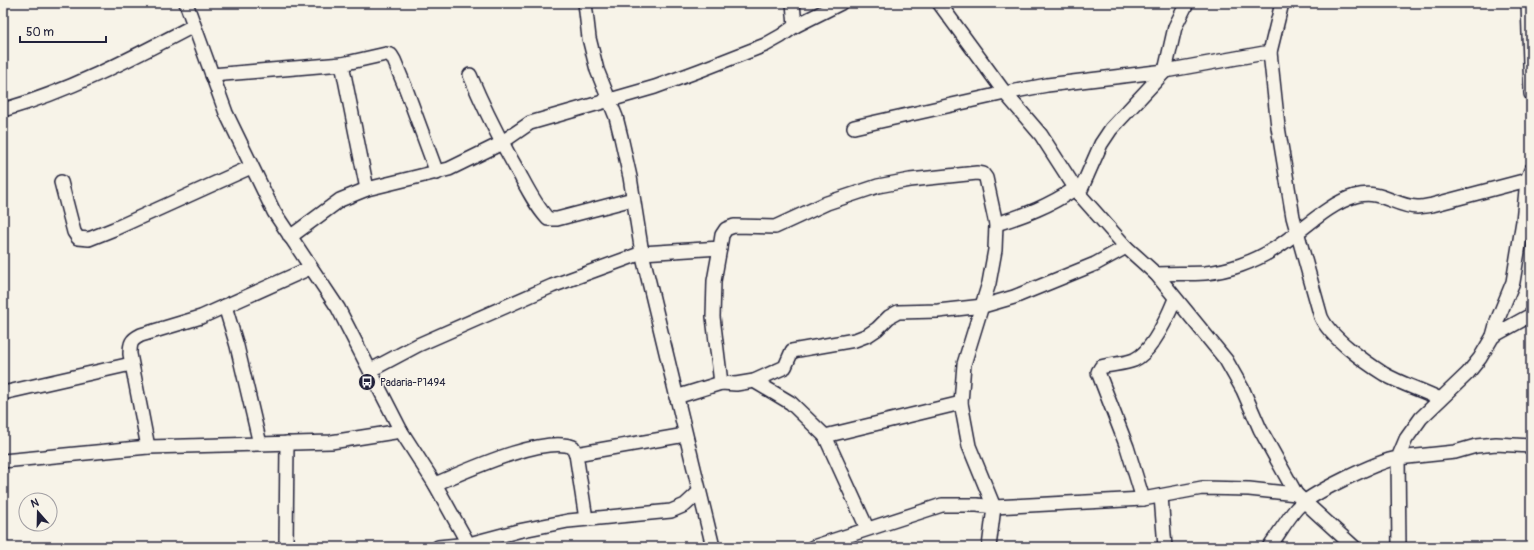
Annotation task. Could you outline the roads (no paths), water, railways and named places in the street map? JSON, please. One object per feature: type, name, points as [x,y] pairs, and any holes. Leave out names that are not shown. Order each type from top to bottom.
[{"type":"street","points":[[186,3],[193,26],[226,113],[274,212],[338,308],[401,431],[435,484],[470,546]]},
{"type":"street","points":[[585,3],[589,38],[597,70],[608,101],[616,117],[633,199],[642,253],[712,547]]},
{"type":"street","points":[[793,3],[795,26]]},
{"type":"street","points":[[290,237],[340,200],[367,189],[437,173],[480,156],[524,126],[541,118],[655,87],[765,45],[795,26],[841,3]]},
{"type":"street","points":[[939,3],[1004,93],[1041,135],[1078,191],[1126,247],[1156,274],[1226,360],[1300,498],[1354,547]]},
{"type":"street","points":[[996,224],[1035,212],[1078,191],[1101,144],[1111,129],[1165,71],[1166,61],[1175,27],[1187,3]]},
{"type":"street","points":[[1282,3],[1270,52],[1278,127],[1297,234],[1307,262],[1320,317],[1327,328],[1385,374],[1440,399]]},
{"type":"street","points":[[1528,3],[1531,94]]},
{"type":"street","points":[[3,110],[26,103],[88,79],[193,26]]},
{"type":"street","points":[[854,127],[1004,93],[1047,85],[1165,71],[1270,52]]},
{"type":"street","points":[[212,75],[342,64],[386,54],[391,55],[406,89],[437,173]]},
{"type":"street","points":[[342,64],[367,189]]},
{"type":"street","points":[[470,75],[487,115],[501,142],[533,198],[548,219],[557,219],[633,199]]},
{"type":"street","points":[[61,182],[74,232],[78,238],[89,239],[151,214],[251,167]]},
{"type":"street","points":[[721,383],[713,317],[714,281],[722,235],[726,229],[734,226],[775,227],[827,203],[878,186],[904,181],[977,173],[983,174],[986,178],[996,224],[995,250],[983,306],[976,323],[964,364],[961,403],[969,446],[994,507],[989,547]]},
{"type":"street","points":[[1156,274],[1206,273],[1232,267],[1273,250],[1347,198],[1371,194],[1382,195],[1417,207],[1432,205],[1529,175],[1513,282],[1497,321],[1493,336],[1480,358],[1468,373],[1421,418],[1406,439],[1398,458],[1399,547]]},
{"type":"street","points":[[676,397],[721,383],[732,384],[754,381],[785,367],[792,351],[855,340],[868,335],[877,329],[889,317],[898,312],[938,311],[983,306],[1039,288],[1095,264],[1126,247]]},
{"type":"street","points":[[371,370],[418,345],[552,286],[642,253],[720,248]]},
{"type":"street","points":[[148,447],[131,364],[130,344],[134,338],[200,317],[310,268]]},
{"type":"street","points":[[1143,499],[1127,447],[1098,372],[1101,367],[1126,363],[1143,354],[1169,315],[1175,299]]},
{"type":"street","points":[[224,306],[237,346],[260,444]]},
{"type":"street","points":[[1493,336],[1531,315]]},
{"type":"street","points":[[3,393],[131,364]]},
{"type":"street","points":[[754,381],[791,403],[825,436],[867,528]]},
{"type":"street","points":[[825,436],[961,403]]},
{"type":"street","points":[[3,461],[148,447],[331,442],[401,431]]},
{"type":"street","points":[[576,454],[685,435]]},
{"type":"street","points":[[286,547],[288,443]]},
{"type":"street","points":[[813,547],[867,528],[942,505],[977,505],[994,507],[1143,499],[1202,488],[1219,488],[1300,498],[1326,488],[1386,460],[1454,452],[1476,446],[1496,444],[1531,446]]},
{"type":"street","points":[[435,484],[503,455],[545,447],[567,445],[572,447],[576,454],[586,519]]},
{"type":"street","points":[[438,547],[470,546],[518,531],[586,519],[678,510],[699,492]]},
{"type":"street","points":[[1161,496],[1165,547]]},
{"type":"street","points":[[1268,547],[1296,509],[1300,498]]},
{"type":"place","name":"Padaria-P1494","points":[[367,382]]}]
